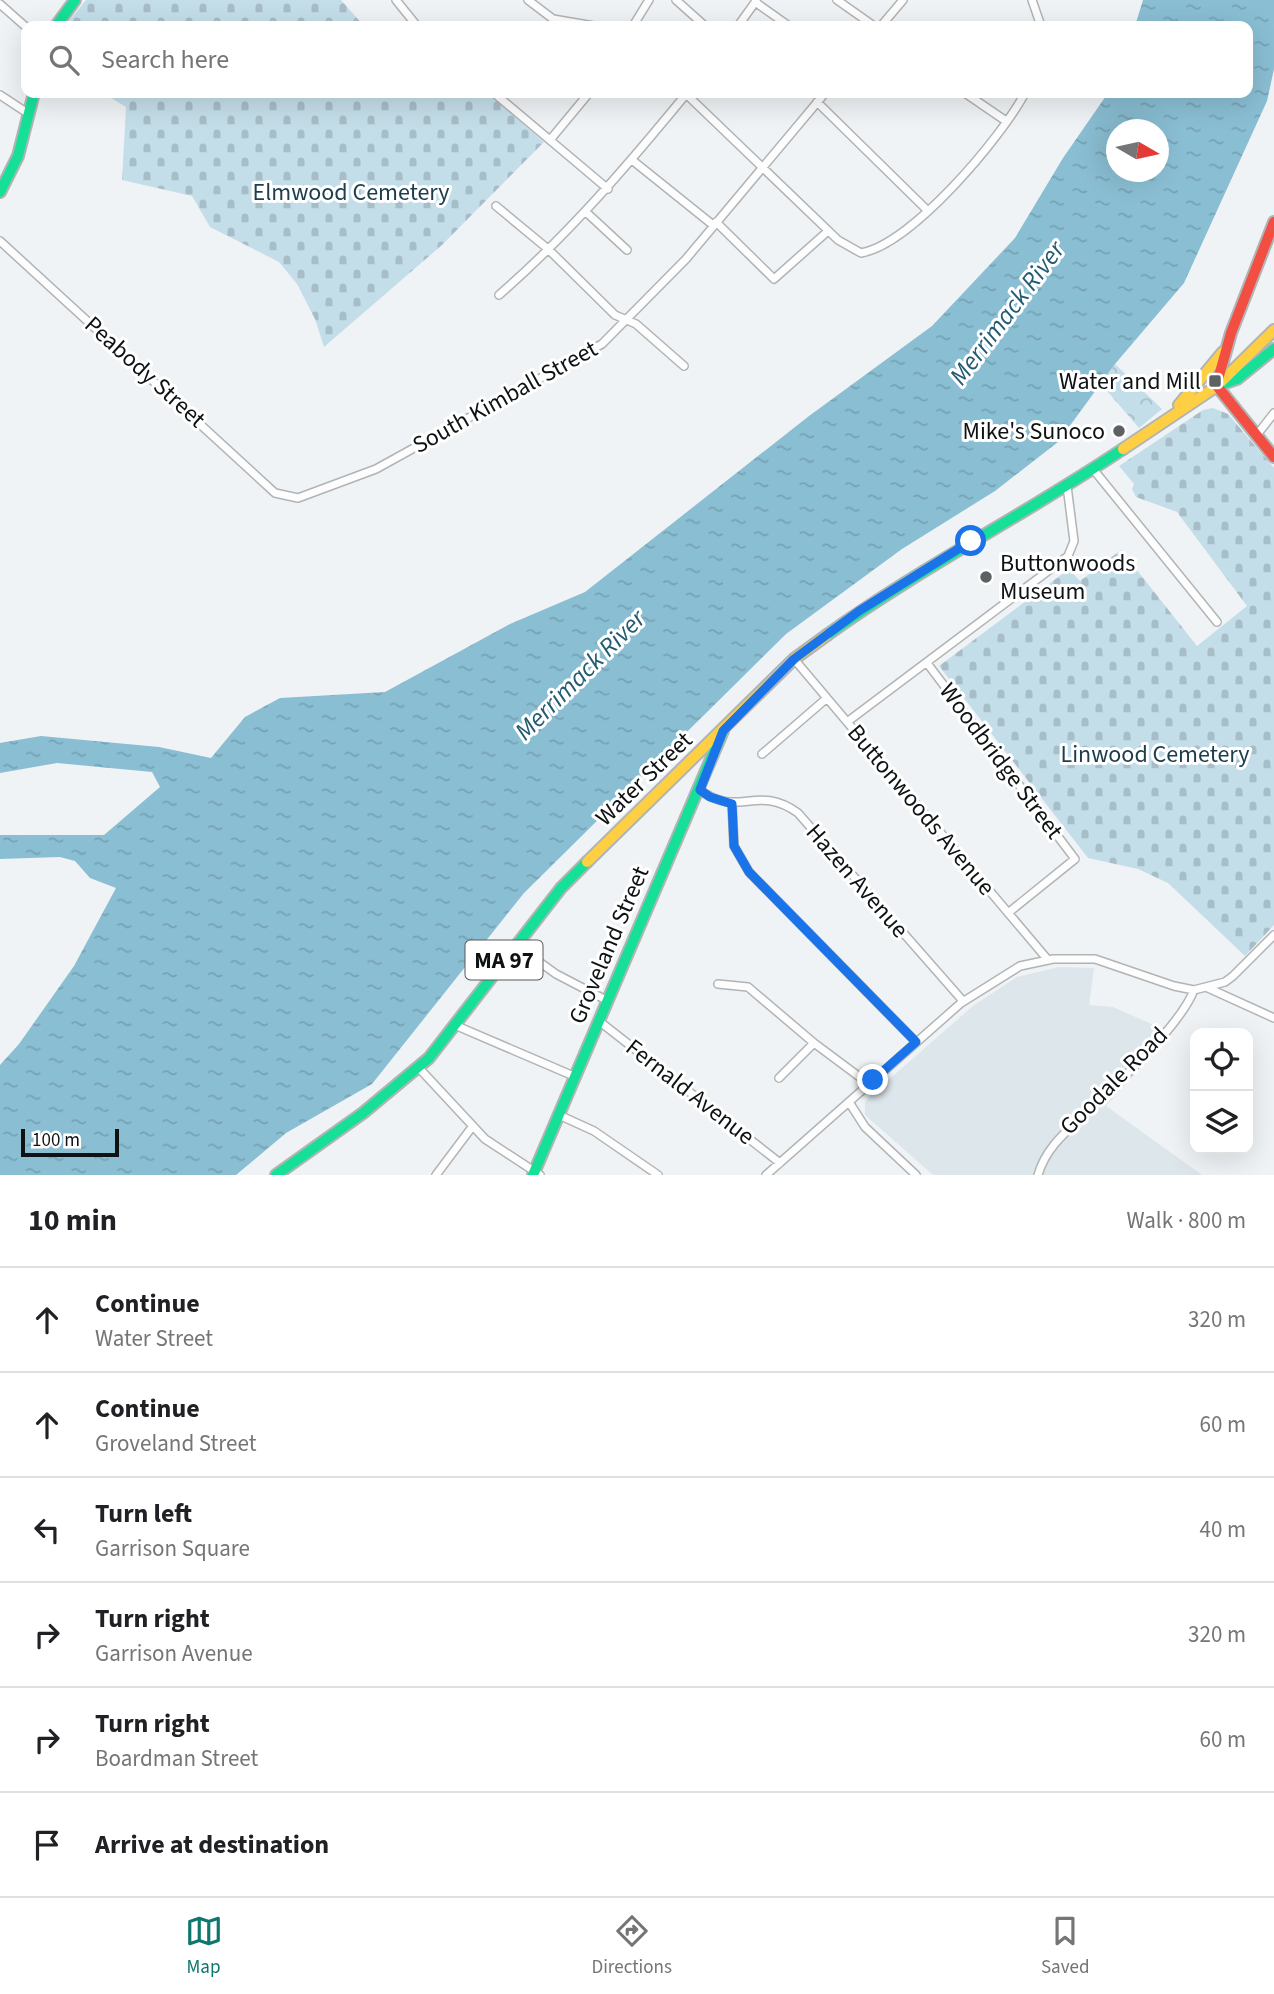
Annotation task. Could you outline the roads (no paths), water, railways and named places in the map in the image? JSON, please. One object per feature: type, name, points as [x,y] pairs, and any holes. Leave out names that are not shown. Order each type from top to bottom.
[{"type":"main road","points":[[60,21],[75,0]]},
{"type":"main road","points":[[2,185],[18,156],[33,98]]},
{"type":"main road","name":"Water Street","points":[[276,1175],[363,1113],[418,1068],[457,1026],[515,945],[561,888],[794,659],[887,592],[1093,469],[1217,386],[1227,346],[1274,222]]},
{"type":"main road","name":"MA 97","points":[[1217,386],[1274,330]]},
{"type":"main road","name":"Water Street","points":[[1161,423],[1201,380],[1227,346]]},
{"type":"main road","name":"MA 97","points":[[1217,386],[1237,379],[1274,349]]},
{"type":"main road","points":[[1217,386],[1274,457]]},
{"type":"main road","name":"Groveland Street","points":[[536,1174],[723,731]]},
{"type":"street","points":[[396,0],[413,21]]},
{"type":"street","points":[[528,0],[553,19],[565,21]]},
{"type":"street","points":[[636,21],[649,0]]},
{"type":"street","points":[[676,0],[699,21]]},
{"type":"street","points":[[837,0],[867,21]]},
{"type":"street","points":[[885,21],[903,0]]},
{"type":"street","points":[[1032,0],[1041,21]]},
{"type":"street","points":[[742,21],[756,1],[782,21]]},
{"type":"street","points":[[0,4],[21,23]]},
{"type":"street","points":[[0,95],[29,114]]},
{"type":"street","points":[[500,98],[608,189]]},
{"type":"street","points":[[550,140],[585,98]]},
{"type":"street","points":[[499,295],[608,189],[684,98]]},
{"type":"street","points":[[691,98],[828,231],[854,251],[862,253],[880,246],[927,210],[975,163],[1021,98]]},
{"type":"street","name":"South Kimball Street","points":[[292,498],[329,488],[408,452],[602,344],[686,259],[821,98]]},
{"type":"street","points":[[972,98],[1006,121]]},
{"type":"street","points":[[817,102],[927,210]]},
{"type":"street","points":[[632,160],[715,224],[774,279],[828,231]]},
{"type":"street","points":[[496,206],[548,249],[615,315],[636,324],[684,366]]},
{"type":"street","points":[[586,212],[627,250]]},
{"type":"street","name":"Peabody Street","points":[[0,241],[275,493],[292,498]]},
{"type":"street","points":[[1256,436],[1274,413]]},
{"type":"street","points":[[1093,469],[1119,505],[1217,622]]},
{"type":"street","points":[[847,722],[1068,556],[1074,541],[1067,485]]},
{"type":"street","name":"Buttonwoods Avenue","points":[[794,659],[1048,960]]},
{"type":"street","name":"Woodbridge Street","points":[[927,663],[1075,859],[1008,913]]},
{"type":"street","points":[[762,754],[827,698]]},
{"type":"street","points":[[700,790],[710,797],[732,804],[734,846],[749,872],[916,1042]]},
{"type":"street","name":"Hazen Avenue","points":[[732,804],[769,798],[798,813],[963,1001]]},
{"type":"street","points":[[766,1175],[963,1001],[999,976],[1020,966],[1048,960],[1095,959],[1174,986],[1194,990],[1207,988],[1233,976],[1274,935]]},
{"type":"street","points":[[515,945],[555,974],[608,1001]]},
{"type":"street","points":[[718,984],[748,987],[814,1043],[869,1084]]},
{"type":"street","points":[[1207,988],[1274,1018]]},
{"type":"street","name":"Goodale Road","points":[[1038,1175],[1055,1141],[1155,1041],[1184,1009],[1194,990]]},
{"type":"street","name":"Fernald Avenue","points":[[600,1021],[780,1163]]},
{"type":"street","points":[[457,1026],[576,1077]]},
{"type":"street","points":[[779,1078],[814,1043]]},
{"type":"street","points":[[418,1068],[472,1128],[536,1174]]},
{"type":"street","points":[[849,1102],[865,1127],[916,1175]]},
{"type":"street","points":[[559,1115],[594,1131],[658,1175]]},
{"type":"street","points":[[436,1175],[472,1128]]},
{"type":"water","name":"Merrimack River","points":[[1143,0],[1274,0],[1274,69],[1267,101],[1184,283],[1115,364],[1058,442],[995,491],[902,549],[786,634],[524,893],[372,1084],[286,1133],[236,1175],[0,1175],[0,1065],[19,1044],[74,966],[116,888],[90,878],[75,861],[60,857],[0,859],[0,835],[104,835],[160,787],[152,772],[57,763],[0,773],[0,743],[41,736],[159,747],[211,758],[245,717],[280,698],[385,692],[510,624],[585,592],[809,416],[932,326],[1015,238],[1063,158],[1105,98],[1253,98],[1253,21],[1137,21]]},
{"type":"place","name":"Water and Mill","points":[[1215,381]]},
{"type":"place","name":"Mike's Sunoco","points":[[1119,431]]},
{"type":"place","name":"Buttonwoods Museum","points":[[986,577]]},
{"type":"park label","name":"Elmwood Cemetery","points":[[351,192]]},
{"type":"park label","name":"Linwood Cemetery","points":[[1155,754]]}]
